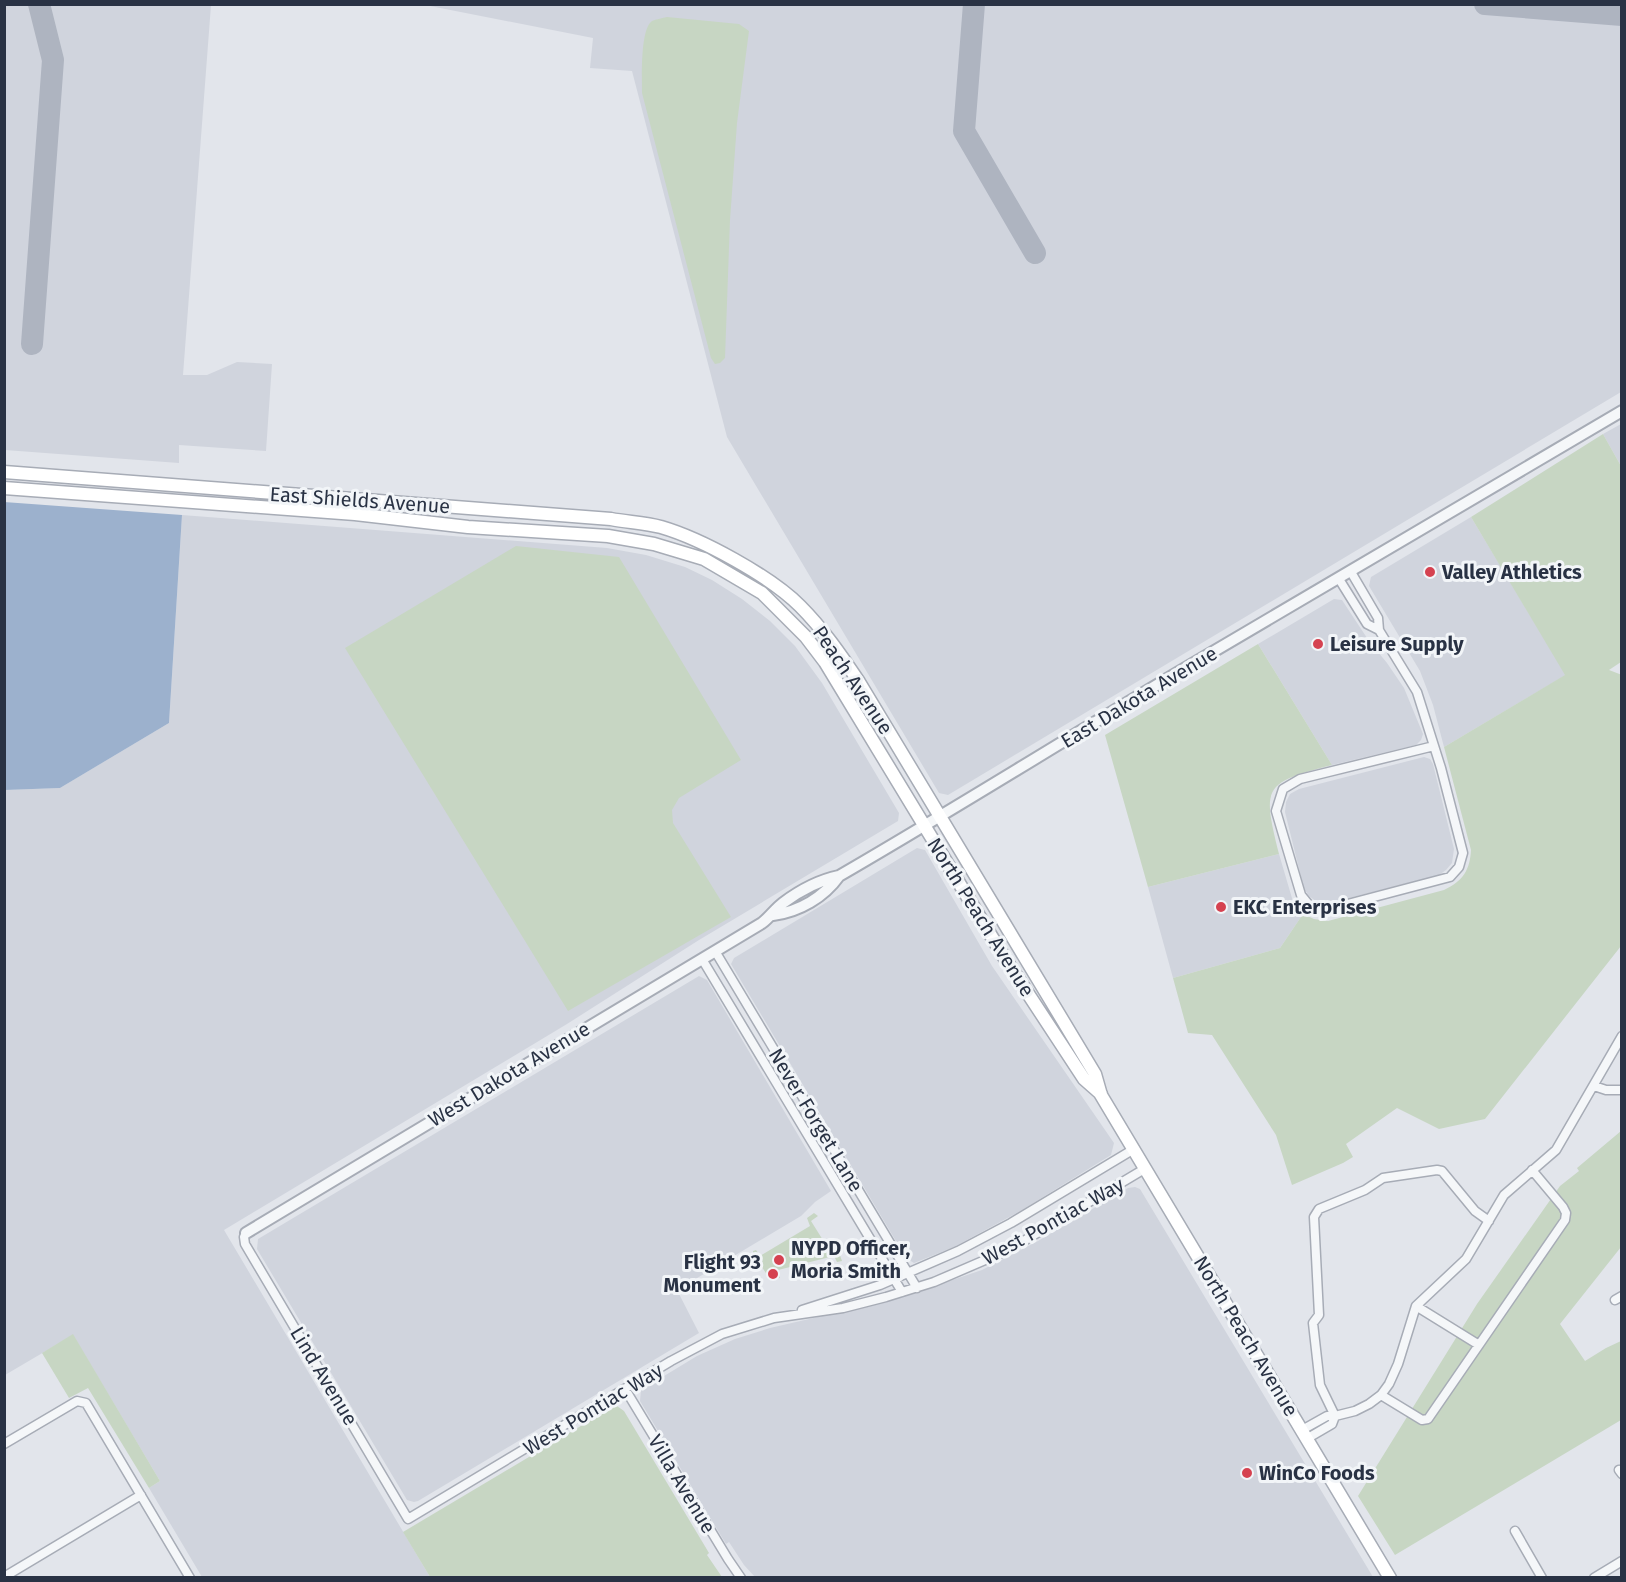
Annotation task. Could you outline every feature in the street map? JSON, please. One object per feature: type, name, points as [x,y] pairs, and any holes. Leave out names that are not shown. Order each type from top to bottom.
[{"type":"main road","name":"East Shields Avenue","points":[[4,472],[611,519],[660,527],[711,547]]},
{"type":"main road","name":"East Shields Avenue","points":[[4,488],[355,514],[468,527],[608,536],[654,544],[704,559],[762,593],[806,637],[825,662],[925,826]]},
{"type":"main road","points":[[572,534],[573,516]]},
{"type":"main road","name":"Peach Avenue","points":[[711,547],[770,582],[798,604],[823,631],[859,682],[940,816]]},
{"type":"main road","name":"North Peach Avenue","points":[[940,816],[1095,1074],[1101,1095]]},
{"type":"main road","name":"North Peach Avenue","points":[[925,826],[1004,957],[1084,1079],[1101,1095],[1390,1578]]},
{"type":"street","name":"East Dakota Avenue","points":[[940,816],[1175,674],[1622,411]]},
{"type":"street","points":[[1351,572],[1378,618],[1379,630],[1417,692],[1434,746],[1463,853],[1459,867],[1449,877],[1322,911],[1310,906],[1301,896],[1276,811],[1283,789],[1300,779],[1434,746]]},
{"type":"street","points":[[1339,579],[1367,624],[1379,630]]},
{"type":"street","name":"West Dakota Avenue","points":[[246,1233],[773,915],[791,913],[830,889],[839,876],[940,816]]},
{"type":"street","name":"Never Forget Lane","points":[[715,951],[917,1288]]},
{"type":"street","name":"Never Forget Lane","points":[[702,958],[902,1292]]},
{"type":"street","points":[[1335,1416],[1355,1411],[1381,1395],[1398,1364],[1416,1306],[1466,1259],[1504,1195],[1556,1149],[1622,1036]]},
{"type":"street","points":[[1594,1086],[1606,1090],[1622,1090]]},
{"type":"street","name":"West Pontiac Way","points":[[408,1519],[625,1389],[722,1334],[894,1279],[958,1251],[1011,1223],[1134,1149]]},
{"type":"street","name":"West Pontiac Way","points":[[784,1316],[843,1308],[917,1288],[999,1254],[1146,1168]]},
{"type":"street","points":[[1305,1434],[1332,1424],[1335,1416],[1320,1385],[1313,1323],[1319,1315],[1314,1217],[1319,1209],[1365,1190],[1383,1178],[1437,1170],[1442,1171],[1475,1211],[1490,1221]]},
{"type":"street","points":[[1381,1395],[1422,1420],[1428,1419],[1565,1220],[1566,1213],[1563,1207],[1532,1170]]},
{"type":"street","name":"Lind Avenue","points":[[246,1233],[245,1244],[408,1519]]},
{"type":"street","points":[[1416,1306],[1479,1345]]},
{"type":"street","name":"Villa Avenue","points":[[625,1389],[741,1578]]},
{"type":"street","points":[[4,1444],[82,1400],[86,1403],[190,1578]]},
{"type":"street","points":[[4,1577],[141,1495]]},
{"type":"street","points":[[1515,1531],[1542,1578]]},
{"type":"street","points":[[1594,1578],[1622,1561]]},
{"type":"shaded area","points":[[4,5],[211,5],[183,375],[207,375],[237,362],[272,364],[266,451],[179,445],[179,463],[5,450]]},
{"type":"shaded area","points":[[425,5],[1621,5],[1621,392],[948,795],[939,793],[727,437],[632,71],[590,68],[593,38]]},
{"type":"shaded area","points":[[1621,424],[1621,466],[1603,434]]},
{"type":"shaded area","points":[[182,515],[607,548],[646,555],[685,567],[712,580],[742,599],[770,621],[795,646],[822,683],[899,813],[898,821],[699,940],[567,1024],[224,1230],[430,1577],[202,1577],[149,1488],[160,1481],[73,1335],[5,1375],[4,790],[60,788],[169,723]]},
{"type":"shaded area","points":[[1471,517],[1566,675],[1444,747],[1433,705],[1420,671],[1369,586],[1371,577]]},
{"type":"shaded area","points":[[1334,599],[1342,600],[1404,688],[1423,734],[1416,745],[1332,765],[1258,644]]},
{"type":"shaded area","points":[[1424,757],[1430,759],[1433,764],[1454,849],[1452,863],[1439,875],[1333,902],[1317,902],[1309,896],[1304,889],[1285,812],[1290,794],[1299,789]]},
{"type":"shaded area","points":[[917,848],[925,850],[992,966],[1114,1143],[1111,1155],[1022,1210],[954,1247],[914,1263],[906,1258],[731,964],[734,958]]},
{"type":"shaded area","points":[[1279,854],[1294,905],[1303,914],[1280,948],[1173,978],[1148,887]]},
{"type":"shaded area","points":[[699,976],[707,980],[831,1191],[801,1216],[677,1290],[699,1333],[418,1501],[407,1500],[257,1249],[258,1239]]},
{"type":"shaded area","points":[[1128,1188],[1140,1189],[1373,1577],[755,1577],[729,1542],[726,1544],[640,1401],[641,1390],[697,1356],[735,1339],[770,1328],[896,1299],[982,1270],[1038,1241]]},
{"type":"green space","points":[[667,17],[739,24],[749,31],[737,123],[730,220],[725,358],[715,364],[711,358],[642,93],[642,55],[645,34],[652,21]]},
{"type":"green space","points":[[1603,434],[1621,466],[1621,662],[1609,670],[1622,675],[1621,946],[1485,1119],[1439,1129],[1397,1108],[1346,1144],[1353,1157],[1292,1185],[1276,1135],[1212,1035],[1188,1033],[1173,978],[1280,948],[1303,914],[1314,919],[1328,921],[1444,890],[1461,879],[1467,869],[1471,850],[1444,747],[1565,675],[1471,517]]},
{"type":"green space","points":[[516,546],[619,557],[741,760],[679,798],[672,810],[673,823],[731,917],[568,1011],[345,648]]},
{"type":"green space","points":[[1258,644],[1332,765],[1292,777],[1280,783],[1273,791],[1270,814],[1279,854],[1148,887],[1105,735]]},
{"type":"green space","points":[[1621,1131],[1621,1247],[1560,1324],[1585,1361],[1621,1341],[1621,1420],[1395,1555],[1358,1496],[1477,1304],[1560,1186],[1579,1171],[1577,1168]]},
{"type":"green space","points":[[814,1213],[818,1216],[811,1221],[831,1253],[838,1250],[842,1261],[837,1262],[834,1256],[778,1270],[780,1278],[770,1279],[753,1251],[756,1250],[760,1256],[810,1226],[807,1218]]},
{"type":"green space","points":[[73,1334],[160,1481],[149,1488],[88,1388],[69,1398],[42,1353]]},
{"type":"green space","points":[[617,1406],[624,1411],[722,1577],[430,1577],[403,1532]]},
{"type":"water","points":[[4,502],[182,515],[169,723],[60,788],[5,790]]},
{"type":"taxiway","points":[[32,344],[53,60],[39,4]]},
{"type":"taxiway","points":[[974,4],[964,131],[1035,253]]},
{"type":"taxiway","points":[[1485,4],[1622,15]]},
{"type":"place","name":"Valley Athletics","points":[[1430,572]]},
{"type":"place","name":"Leisure Supply","points":[[1318,644]]},
{"type":"place","name":"EKC Enterprises","points":[[1221,907]]},
{"type":"place","name":"NYPD Officer, Moria Smith","points":[[779,1260]]},
{"type":"place","name":"Flight 93 Monument","points":[[773,1274]]},
{"type":"place","name":"WinCo Foods","points":[[1247,1473]]}]
